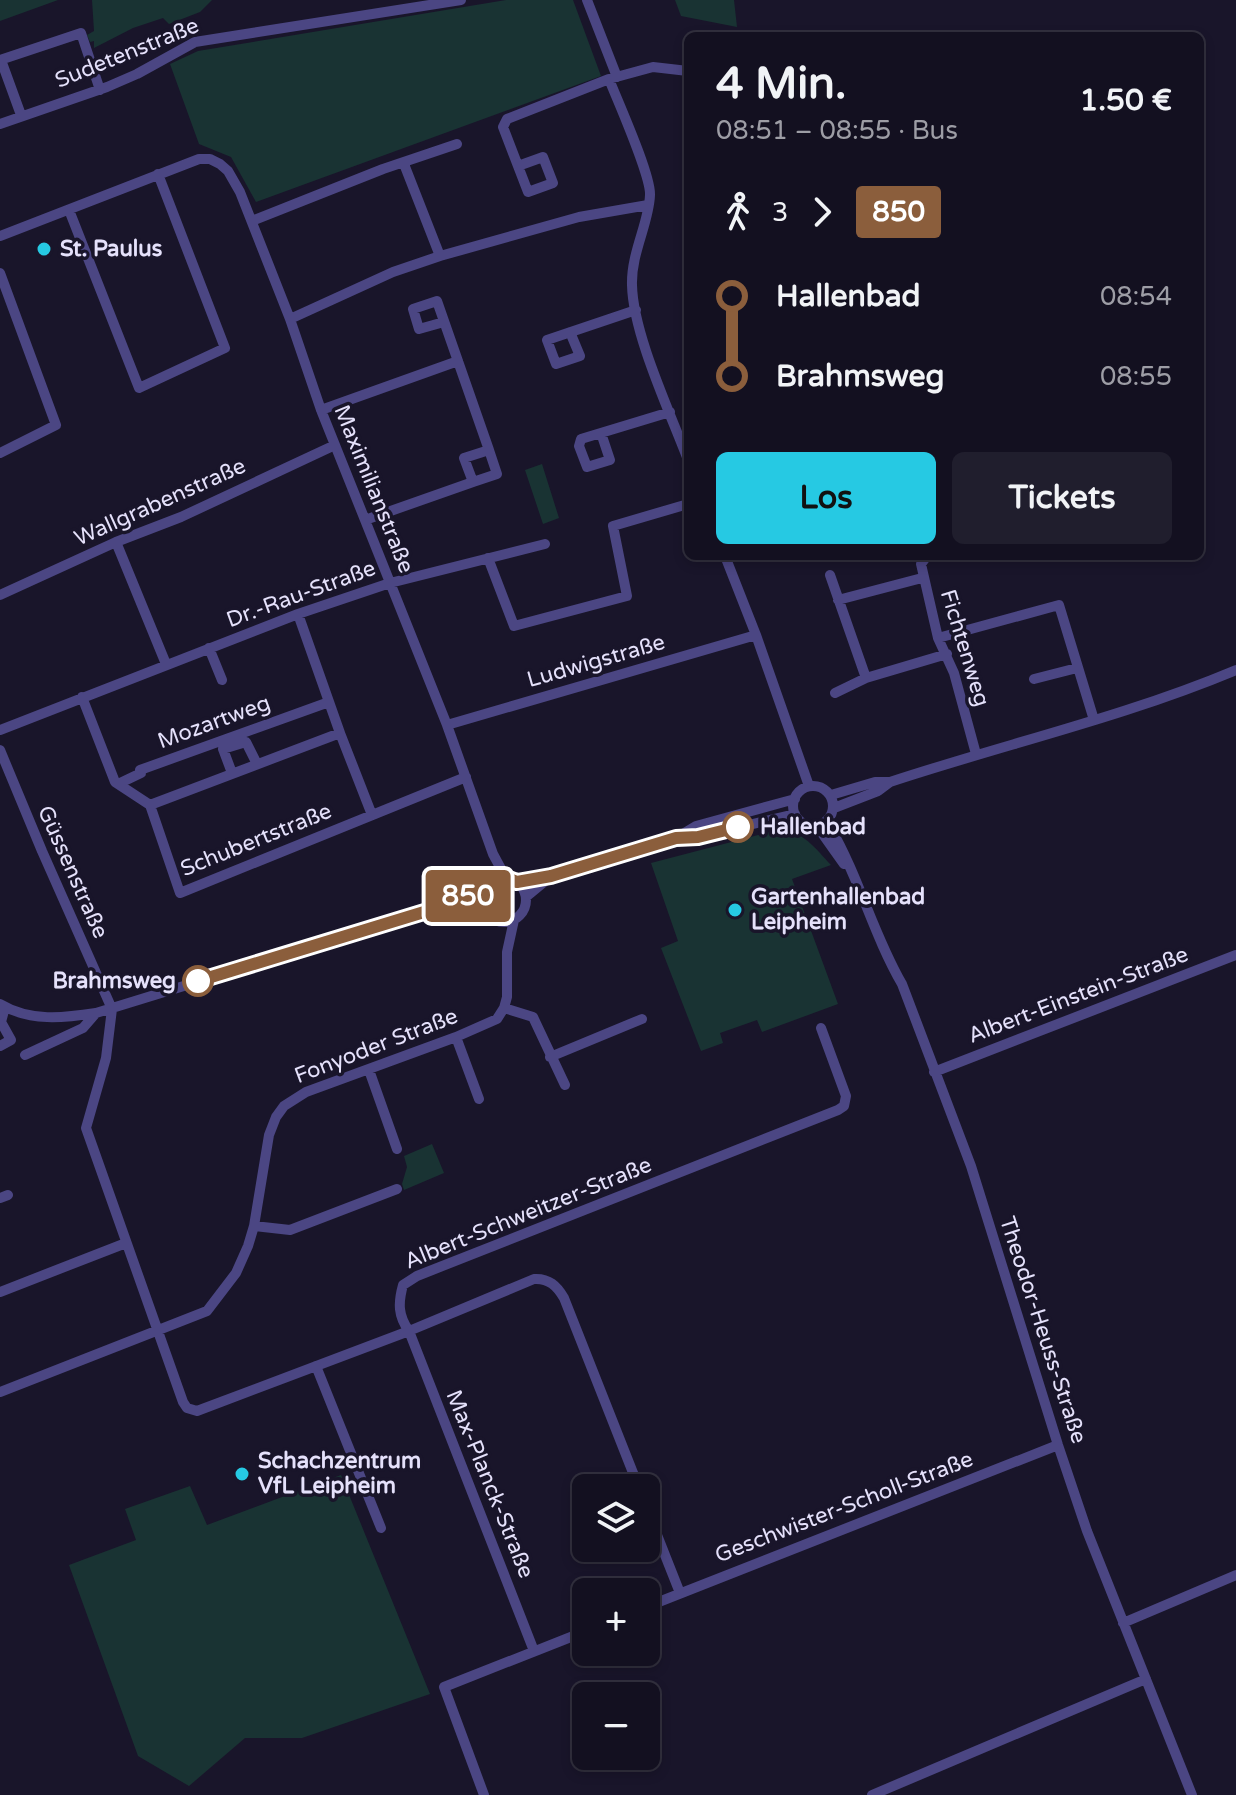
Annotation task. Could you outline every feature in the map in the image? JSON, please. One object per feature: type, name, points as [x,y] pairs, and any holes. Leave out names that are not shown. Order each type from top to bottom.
[{"type":"street","name":"Sudetenstraße","points":[[0,124],[100,90],[137,74],[195,42],[461,0]]},
{"type":"street","points":[[587,0],[650,193],[633,273],[636,310],[684,449]]},
{"type":"street","points":[[21,115],[0,60],[81,33],[100,90]]},
{"type":"street","points":[[518,166],[503,127],[507,119],[613,78],[653,67],[684,71]]},
{"type":"street","points":[[252,221],[383,169],[457,144]]},
{"type":"street","name":"Maximilianstraße","points":[[158,174],[199,159],[210,159],[228,171],[252,221],[321,410],[447,725],[493,854],[506,880]]},
{"type":"street","points":[[404,164],[440,256]]},
{"type":"street","points":[[0,236],[158,174],[225,348],[139,388],[69,210]]},
{"type":"street","points":[[290,319],[393,272],[440,256],[579,217],[648,205]]},
{"type":"street","points":[[0,273],[56,425],[0,453]]},
{"type":"street","points":[[570,332],[636,310]]},
{"type":"street","points":[[365,520],[497,474],[444,322]]},
{"type":"street","points":[[321,410],[458,361]]},
{"type":"street","points":[[601,433],[670,412]]},
{"type":"street","name":"Wallgrabenstraße","points":[[0,595],[116,542],[181,517],[335,445]]},
{"type":"street","points":[[473,482],[464,458],[489,450]]},
{"type":"street","points":[[488,558],[514,626],[627,596],[613,526],[684,505]]},
{"type":"street","points":[[116,542],[166,664]]},
{"type":"street","name":"Dr.-Rau-Straße","points":[[0,730],[298,614],[390,583],[545,544]]},
{"type":"street","points":[[727,560],[809,786]]},
{"type":"street","name":"Fichtenweg","points":[[925,560],[921,564],[922,578],[976,754]]},
{"type":"street","points":[[830,575],[866,678]]},
{"type":"street","points":[[838,600],[922,578]]},
{"type":"street","points":[[938,638],[1059,605],[1094,720]]},
{"type":"street","points":[[298,614],[372,815]]},
{"type":"street","name":"Ludwigstraße","points":[[447,725],[756,635]]},
{"type":"street","name":"Dr.-Rau-Straße","points":[[209,648],[222,680]]},
{"type":"street","points":[[835,693],[866,678],[947,654]]},
{"type":"street","points":[[1034,679],[1077,668]]},
{"type":"street","points":[[831,795],[875,782],[890,782],[1151,703],[1236,670]]},
{"type":"street","points":[[82,697],[118,784],[150,805],[340,733]]},
{"type":"street","name":"Mozartweg","points":[[118,784],[141,773],[140,770],[329,702]]},
{"type":"street","points":[[232,773],[223,749],[246,742],[257,764]]},
{"type":"street","name":"Güssenstraße","points":[[0,750],[112,1009]]},
{"type":"street","name":"Schubertstraße","points":[[150,805],[180,893],[466,777]]},
{"type":"street","points":[[834,808],[878,791],[890,782]]},
{"type":"street","points":[[809,786],[821,787],[831,795],[834,808],[829,819],[817,826],[804,823],[795,814],[795,799],[800,791],[809,786]]},
{"type":"street","points":[[0,1046],[11,1040],[1,1022],[3,1006],[34,1016],[61,1019],[112,1009],[447,905],[506,880],[551,876],[676,838],[696,826],[795,799]]},
{"type":"street","points":[[676,838],[698,837],[795,814]]},
{"type":"street","name":"Theodor-Heuss-Straße","points":[[829,819],[902,984],[971,1166],[1058,1445],[1123,1623],[1192,1795]]},
{"type":"street","name":"Theodor-Heuss-Straße","points":[[817,826],[856,877]]},
{"type":"street","points":[[551,876],[526,897],[523,912],[514,920],[507,952],[507,997],[504,1008],[533,1017],[565,1085]]},
{"type":"street","points":[[506,880],[526,897]]},
{"type":"street","points":[[485,890],[482,899],[485,909],[496,920],[507,952]]},
{"type":"street","points":[[447,905],[485,909]]},
{"type":"street","points":[[496,920],[514,920]]},
{"type":"street","name":"Albert-Einstein-Straße","points":[[934,1072],[1236,955]]},
{"type":"street","name":"Fonyoder Straße","points":[[0,1392],[207,1311],[236,1273],[254,1226],[269,1135],[284,1106],[306,1092],[489,1025],[504,1008]]},
{"type":"street","points":[[112,1009],[106,1058],[86,1128],[187,1408],[197,1411],[409,1331],[534,1279],[549,1281],[564,1298],[633,1474]]},
{"type":"street","points":[[25,1055],[83,1028],[96,1013]]},
{"type":"street","points":[[550,1057],[642,1019]]},
{"type":"street","name":"Albert-Schweitzer-Straße","points":[[409,1331],[400,1319],[399,1298],[403,1285],[417,1276],[844,1106],[846,1096],[821,1028]]},
{"type":"street","points":[[456,1037],[479,1099]]},
{"type":"street","points":[[369,1070],[397,1149]]},
{"type":"street","points":[[254,1226],[290,1230],[397,1189]]},
{"type":"street","points":[[0,1292],[126,1243]]},
{"type":"street","name":"Max-Planck-Straße","points":[[409,1331],[534,1651]]},
{"type":"street","points":[[316,1366],[381,1528]]},
{"type":"street","name":"Geschwister-Scholl-Straße","points":[[660,1601],[1058,1445]]},
{"type":"street","points":[[660,1542],[680,1593]]},
{"type":"street","points":[[1123,1623],[1236,1575]]},
{"type":"street","points":[[484,1795],[444,1687],[572,1636]]},
{"type":"street","points":[[872,1795],[1146,1679]]},
{"type":"green space","points":[[0,0],[58,0],[0,21]]},
{"type":"green space","points":[[92,0],[212,0],[200,12],[169,24],[163,18],[133,28],[94,48],[94,41],[90,42],[87,35],[94,31]]},
{"type":"green space","points":[[506,0],[573,0],[601,76],[256,202],[231,157],[199,144],[170,64],[198,51]]},
{"type":"green space","points":[[675,0],[734,0],[737,27],[681,16]]},
{"type":"green space","points":[[542,464],[559,518],[543,524],[525,470]]},
{"type":"green space","name":"Gartenhallenbad Leipheim","points":[[777,830],[801,836],[831,865],[792,879],[838,1004],[762,1032],[757,1020],[720,1033],[723,1043],[701,1051],[661,948],[678,941],[651,863]]},
{"type":"green space","points":[[432,1144],[444,1173],[404,1190],[402,1184],[407,1167],[404,1156]]},
{"type":"green space","points":[[341,1475],[430,1694],[302,1738],[245,1738],[189,1786],[138,1756],[69,1565],[136,1540],[125,1509],[190,1486],[207,1525]]},
{"type":"bus line","name":"850","points":[[198,981],[447,905],[485,890],[499,879],[517,882],[551,876],[676,838],[698,837],[738,827]]},
{"type":"place","name":"St. Paulus","points":[[44,249]]},
{"type":"place","name":"Hallenbad","points":[[738,827]]},
{"type":"place","name":"Gartenhallenbad Leipheim","points":[[735,910]]},
{"type":"place","name":"Brahmsweg","points":[[198,981]]},
{"type":"place","name":"Schachzentrum VfL Leipheim","points":[[242,1474]]}]
